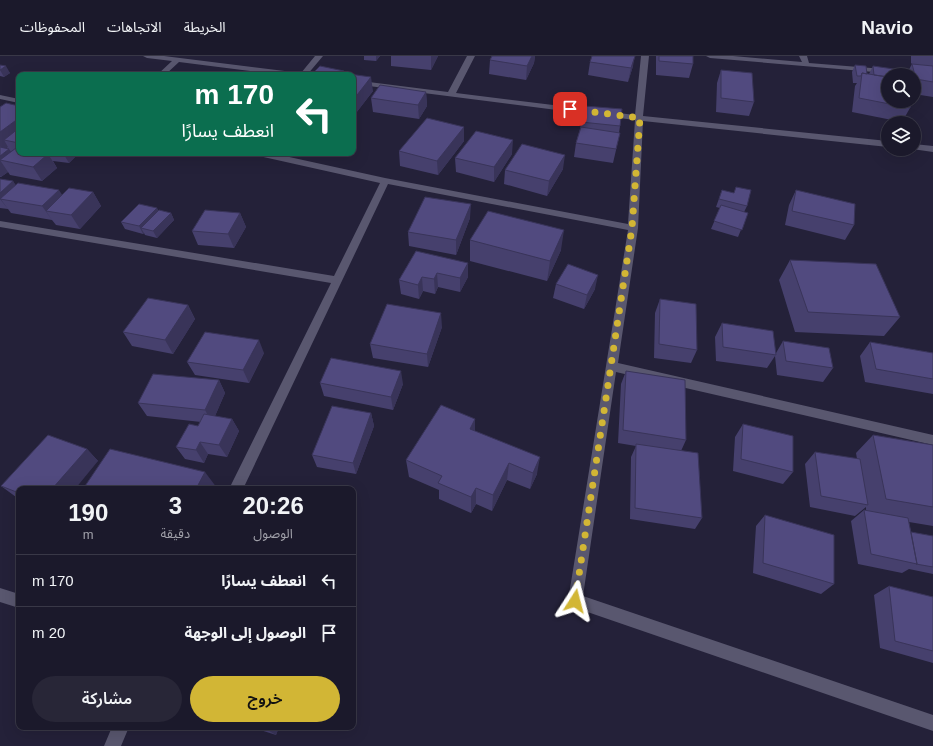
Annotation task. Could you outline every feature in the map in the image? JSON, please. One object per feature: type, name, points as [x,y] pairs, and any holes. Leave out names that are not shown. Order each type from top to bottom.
[{"type":"street","points":[[147,56],[276,72]]},
{"type":"street","points":[[304,72],[319,56]]},
{"type":"street","points":[[451,94],[471,56]]},
{"type":"street","points":[[645,56],[632,228],[575,601],[933,724]]},
{"type":"street","points":[[710,56],[933,75]]},
{"type":"street","points":[[803,56],[806,65]]},
{"type":"street","points":[[164,72],[177,60]]},
{"type":"street","points":[[356,82],[640,118],[881,143]]},
{"type":"street","points":[[0,97],[16,100]]},
{"type":"street","points":[[921,148],[933,149]]},
{"type":"street","points":[[274,156],[385,180],[632,228]]},
{"type":"street","points":[[237,486],[385,180]]},
{"type":"street","points":[[0,224],[337,280]]},
{"type":"street","points":[[612,366],[933,440]]},
{"type":"street","points":[[0,595],[16,600]]},
{"type":"street","points":[[112,746],[120,730]]},
{"type":"building","points":[[492,56],[532,56],[527,66],[490,60]]},
{"type":"building","points":[[592,56],[635,56],[631,68],[590,62]]},
{"type":"building","points":[[659,56],[693,56],[693,64],[659,61]]},
{"type":"building","points":[[912,64],[933,66],[933,82],[921,80],[921,68],[913,68]]},
{"type":"building","points":[[0,65],[6,66],[0,70]]},
{"type":"building","points":[[855,65],[866,66],[867,74],[862,73],[861,76],[857,76]]},
{"type":"building","points":[[320,66],[344,71],[343,72],[314,72]]},
{"type":"building","points":[[873,66],[887,68],[881,68],[881,76],[874,75]]},
{"type":"building","points":[[721,70],[752,73],[754,102],[721,98]]},
{"type":"building","points":[[862,73],[881,76],[881,102],[859,98]]},
{"type":"building","points":[[356,75],[371,77],[356,96]]},
{"type":"building","points":[[380,85],[426,92],[418,105],[371,98]]},
{"type":"building","points":[[6,103],[16,105],[16,120],[0,132],[0,107]]},
{"type":"building","points":[[584,106],[622,109],[620,126],[581,122]]},
{"type":"building","points":[[427,118],[464,127],[437,161],[399,151]]},
{"type":"building","points":[[581,127],[620,133],[616,149],[576,143]]},
{"type":"building","points":[[16,130],[16,142],[4,140]]},
{"type":"building","points":[[476,131],[513,140],[494,167],[455,158]]},
{"type":"building","points":[[522,144],[565,155],[549,181],[505,170]]},
{"type":"building","points":[[0,147],[9,149],[0,156]]},
{"type":"building","points":[[16,148],[16,156],[46,156],[33,167],[0,160]]},
{"type":"building","points":[[0,179],[13,181],[0,193]]},
{"type":"building","points":[[18,183],[59,190],[42,206],[0,199]]},
{"type":"building","points":[[736,187],[751,190],[747,206],[719,199],[722,190],[734,193]]},
{"type":"building","points":[[69,188],[93,192],[71,215],[46,211]]},
{"type":"building","points":[[796,190],[855,204],[854,225],[792,211]]},
{"type":"building","points":[[425,197],[471,204],[456,240],[408,232]]},
{"type":"building","points":[[139,204],[157,208],[139,226],[121,222]]},
{"type":"building","points":[[721,205],[748,213],[742,230],[714,221]]},
{"type":"building","points":[[159,210],[171,213],[153,231],[141,228]]},
{"type":"building","points":[[205,210],[240,213],[228,234],[192,231]]},
{"type":"building","points":[[488,211],[564,230],[550,261],[470,240]]},
{"type":"building","points":[[416,251],[468,263],[460,278],[437,273],[434,279],[422,277],[418,285],[399,280]]},
{"type":"building","points":[[790,260],[876,264],[900,317],[808,312]]},
{"type":"building","points":[[568,264],[598,275],[587,295],[556,284]]},
{"type":"building","points":[[148,298],[188,305],[165,340],[123,332]]},
{"type":"building","points":[[660,299],[696,304],[697,350],[659,344]]},
{"type":"building","points":[[387,304],[441,313],[427,354],[370,344]]},
{"type":"building","points":[[722,323],[773,331],[776,355],[723,347]]},
{"type":"building","points":[[205,332],[259,340],[243,370],[187,362]]},
{"type":"building","points":[[783,341],[829,348],[833,368],[786,361]]},
{"type":"building","points":[[870,342],[933,353],[933,379],[876,369]]},
{"type":"building","points":[[331,358],[401,371],[391,397],[320,383]]},
{"type":"building","points":[[626,371],[685,380],[686,440],[623,430]]},
{"type":"building","points":[[153,374],[219,380],[205,410],[138,403]]},
{"type":"building","points":[[441,405],[475,419],[470,429],[540,457],[533,473],[509,463],[493,495],[476,488],[471,497],[438,483],[442,476],[406,460]]},
{"type":"building","points":[[332,406],[371,413],[353,463],[312,455]]},
{"type":"building","points":[[204,414],[232,419],[219,445],[200,442],[196,450],[176,447],[189,424],[198,426]]},
{"type":"building","points":[[743,424],[793,436],[793,472],[741,459]]},
{"type":"building","points":[[48,435],[87,449],[55,486],[16,486],[16,492],[1,486]]},
{"type":"building","points":[[873,435],[933,445],[933,507],[886,499]]},
{"type":"building","points":[[636,444],[698,453],[702,518],[635,508]]},
{"type":"building","points":[[110,449],[205,472],[198,486],[85,486]]},
{"type":"building","points":[[815,452],[860,459],[868,505],[821,496]]},
{"type":"building","points":[[864,510],[908,518],[917,564],[871,554]]},
{"type":"building","points":[[765,515],[834,535],[834,584],[763,563]]},
{"type":"building","points":[[911,532],[933,536],[933,567],[916,564]]},
{"type":"building","points":[[889,586],[933,597],[933,651],[895,641]]},
{"type":"route","points":[[570,109],[640,118],[632,228],[575,601]]}]
